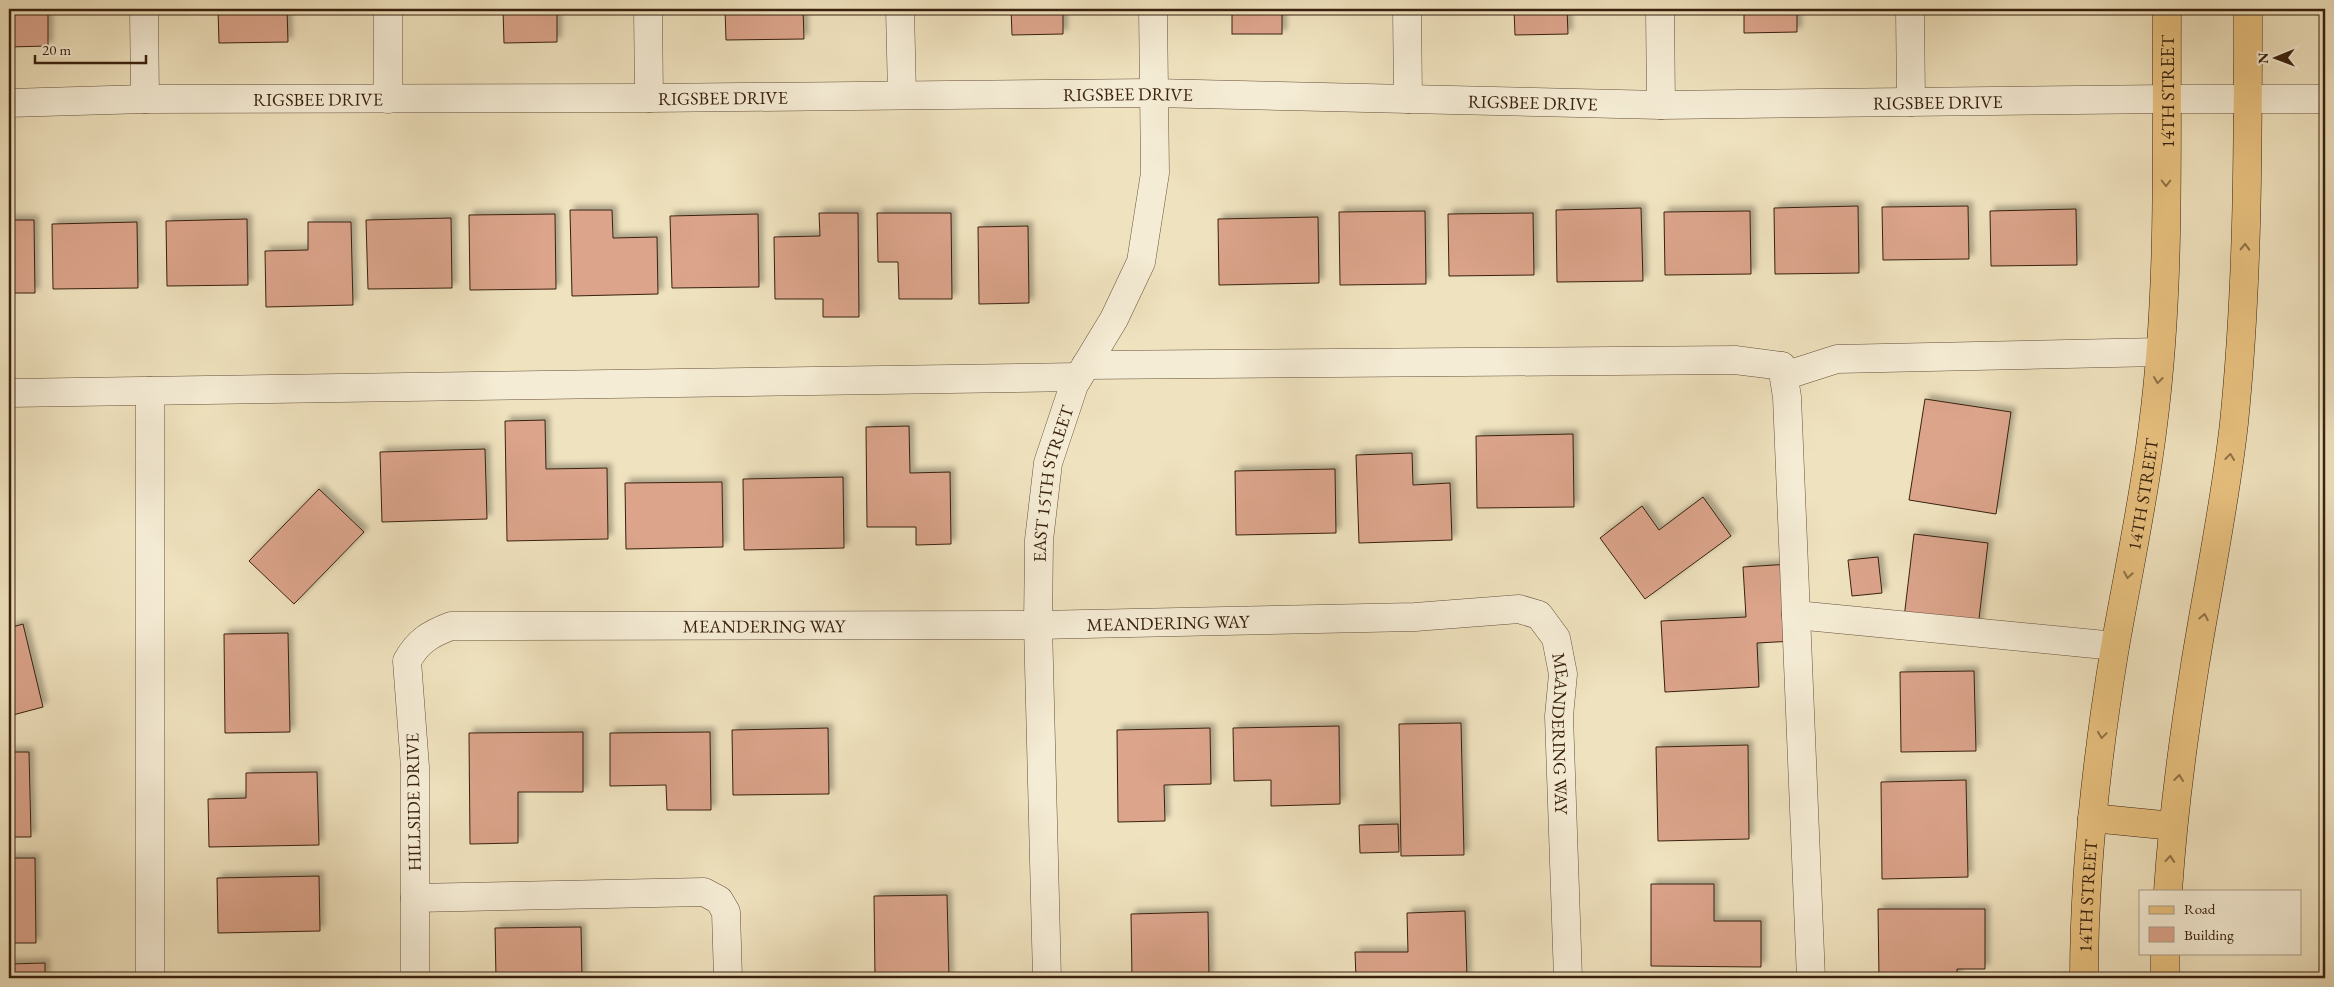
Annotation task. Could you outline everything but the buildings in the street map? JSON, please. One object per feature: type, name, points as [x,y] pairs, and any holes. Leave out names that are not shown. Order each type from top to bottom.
[{"type":"main road","name":"14TH STREET","points":[[2084,978],[2092,818],[2097,765],[2154,424],[2166,261],[2167,9]]},
{"type":"main road","points":[[2168,890],[2173,826],[2195,664],[2226,490],[2241,350],[2245,266],[2248,9]]},
{"type":"main road","points":[[2092,818],[2173,826]]},
{"type":"main road","points":[[2165,954],[2165,978]]},
{"type":"street","points":[[144,9],[145,99]]},
{"type":"street","points":[[388,9],[388,99]]},
{"type":"street","points":[[648,9],[649,98]]},
{"type":"street","points":[[900,9],[902,95]]},
{"type":"street","name":"EAST 15TH STREET","points":[[1047,978],[1038,626],[1039,540],[1048,463],[1074,385],[1114,319],[1141,262],[1155,173],[1153,9]]},
{"type":"street","points":[[1407,9],[1408,98]]},
{"type":"street","points":[[1660,9],[1661,104]]},
{"type":"street","points":[[1910,9],[1911,102]]},
{"type":"street","name":"RIGSBEE DRIVE","points":[[9,103],[145,99],[649,98],[1154,93],[1661,104],[2325,99]]},
{"type":"street","points":[[1784,376],[1837,359],[2160,352]]},
{"type":"street","points":[[9,393],[1735,360],[1782,366],[1787,397],[1811,978]]},
{"type":"street","points":[[150,391],[150,978]]},
{"type":"street","name":"MEANDERING WAY","points":[[429,634],[451,626],[1038,626],[1415,617],[1519,609],[1538,615],[1556,638],[1563,674],[1559,716],[1568,978]]},
{"type":"street","points":[[1796,615],[2116,646]]},
{"type":"street","name":"HILLSIDE DRIVE","points":[[415,978],[415,768],[407,662],[414,648],[429,634]]},
{"type":"street","points":[[415,898],[704,892],[719,900],[726,912],[728,978]]}]
